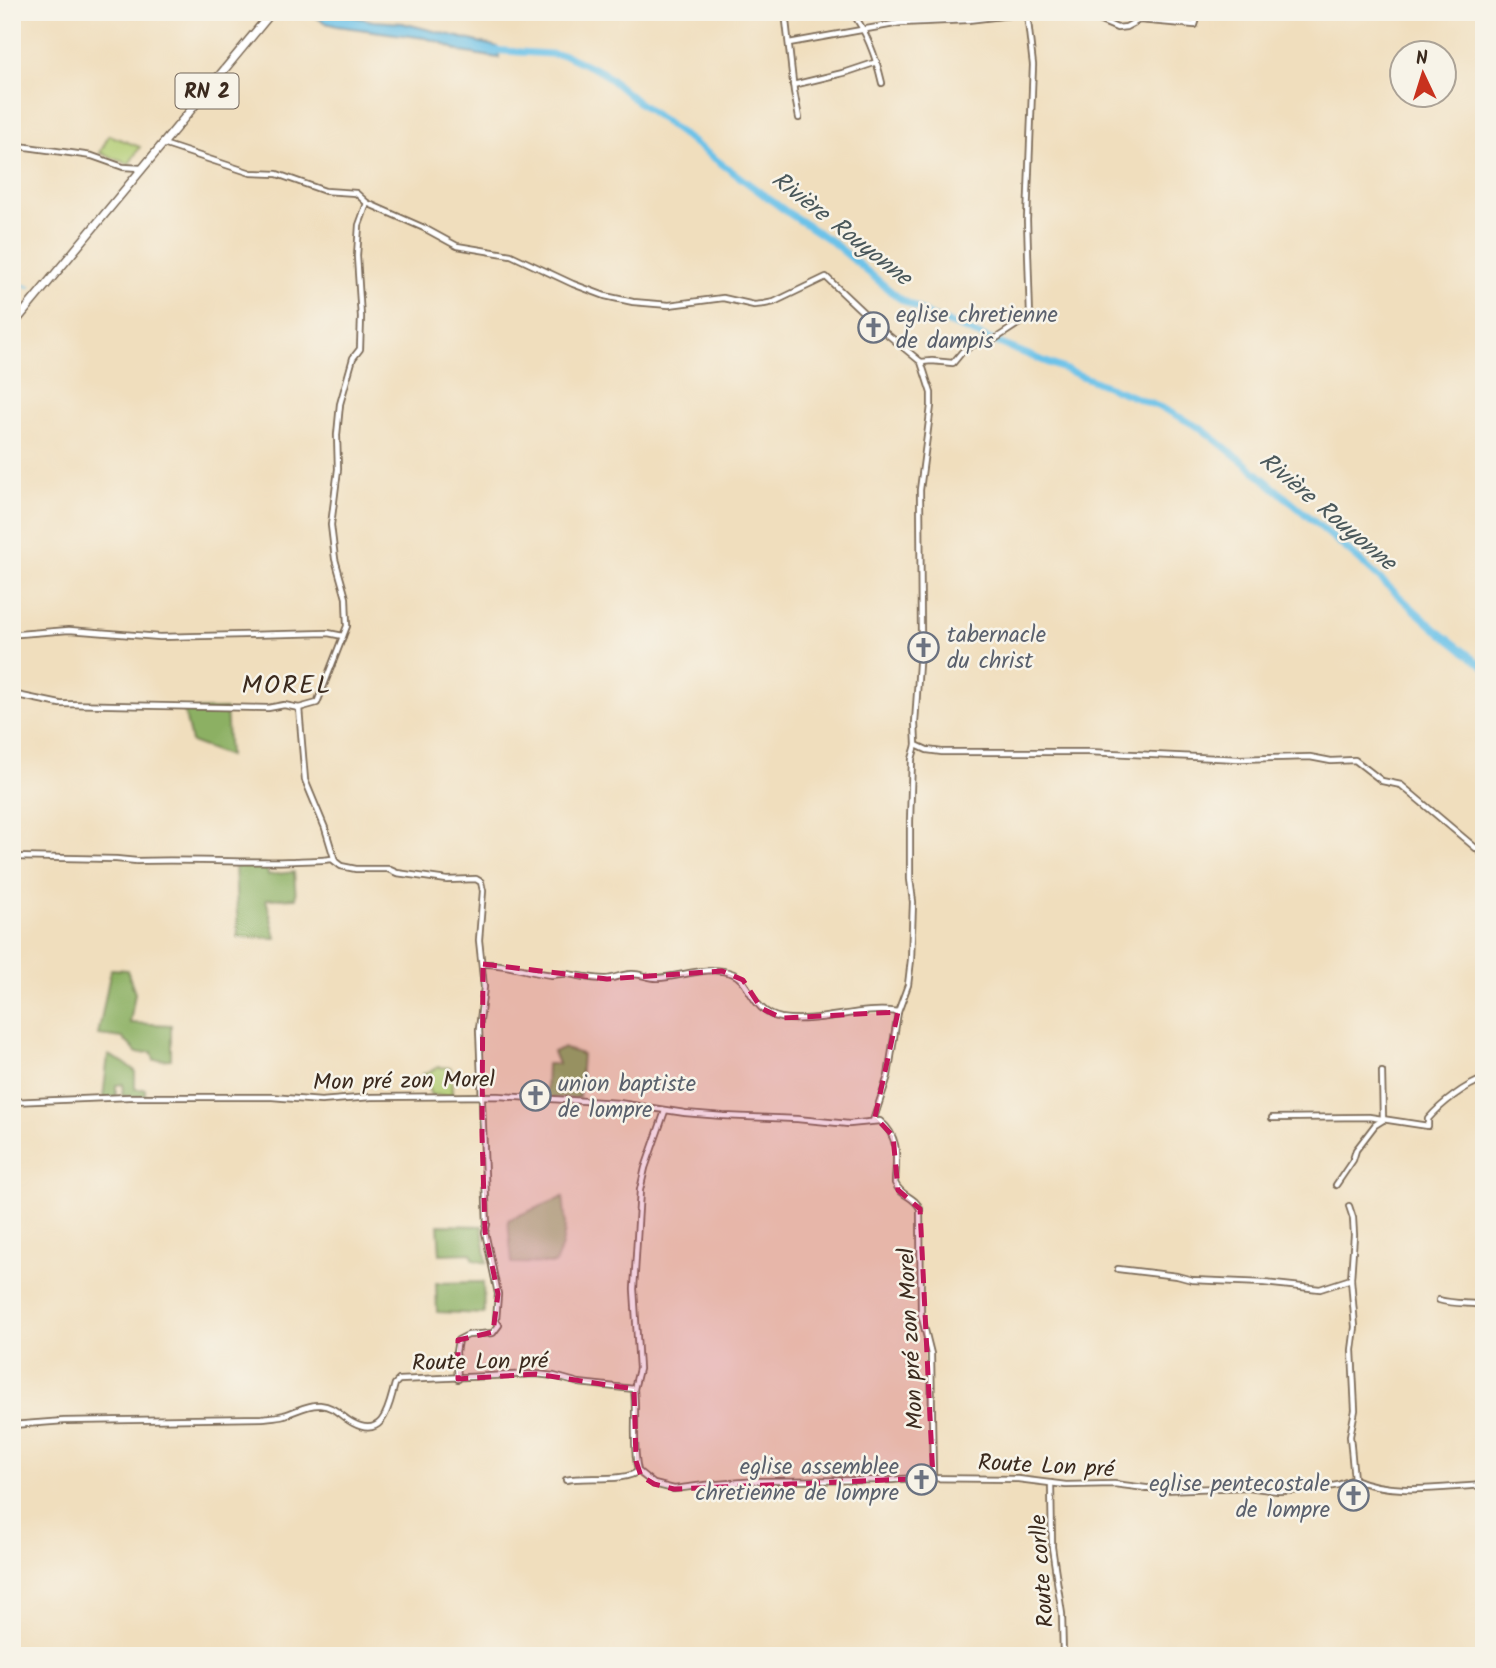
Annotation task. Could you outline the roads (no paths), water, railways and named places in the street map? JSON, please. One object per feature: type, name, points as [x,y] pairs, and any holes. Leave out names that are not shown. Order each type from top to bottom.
[{"type":"main road","name":"RN 2","points":[[12,326],[272,12]]},
{"type":"street","points":[[785,12],[799,118]]},
{"type":"street","points":[[852,12],[865,29],[882,83]]},
{"type":"street","points":[[900,12],[900,23]]},
{"type":"street","points":[[1080,12],[1117,27],[1126,27],[1139,20],[1195,25],[1199,12]]},
{"type":"street","points":[[789,43],[900,23],[968,20],[1027,13],[1032,65],[1027,220],[1030,316],[995,339],[973,345],[962,352],[953,363],[921,362]]},
{"type":"street","points":[[793,85],[877,62]]},
{"type":"street","points":[[163,144],[251,173],[276,174],[325,191],[356,193],[367,203],[457,246],[511,256],[573,284],[605,296],[633,302],[670,305],[723,298],[754,305],[764,304],[774,302],[826,277],[882,330],[921,362],[931,393],[931,406],[920,490],[921,634],[916,744],[912,759],[911,784],[910,878],[914,902],[911,960],[908,985],[898,1012],[888,1076],[873,1121]]},
{"type":"street","points":[[12,145],[92,156],[108,163],[141,168]]},
{"type":"street","points":[[12,694],[60,704],[268,708],[284,705],[299,708],[317,703],[347,626],[346,598],[335,559],[331,525],[338,469],[340,404],[353,358],[360,349],[357,256],[359,225],[367,203]]},
{"type":"street","points":[[19,634],[69,630],[160,637],[328,633],[343,636]]},
{"type":"street","points":[[299,708],[305,780],[335,861]]},
{"type":"street","points":[[916,744],[927,750],[942,752],[1088,752],[1239,759],[1310,757],[1331,761],[1355,760],[1381,782],[1401,785],[1484,855]]},
{"type":"street","points":[[12,857],[273,863],[332,859],[341,866],[356,869],[388,869],[397,873],[447,880],[476,879],[481,882],[483,891],[479,940],[484,986],[479,1029],[487,1224],[485,1232],[498,1294],[496,1321],[499,1325],[493,1333],[468,1335],[458,1340],[458,1379]]},
{"type":"street","points":[[483,964],[495,963],[554,975],[564,973],[607,979],[631,974],[656,978],[722,971],[734,973],[743,980],[761,1008],[782,1018],[839,1016],[886,1010],[898,1012]]},
{"type":"street","points":[[1382,1072],[1383,1120]]},
{"type":"street","points":[[1272,1118],[1369,1117],[1428,1126],[1428,1119],[1449,1099],[1455,1094],[1461,1094],[1471,1083],[1484,1079]]},
{"type":"street","name":"Mon pré zon Morel","points":[[12,1102],[103,1098],[272,1097],[321,1101],[481,1096],[619,1103],[665,1111],[797,1118],[836,1124],[880,1121],[893,1136],[895,1183],[898,1190],[915,1201],[920,1209],[921,1314],[931,1354],[933,1478]]},
{"type":"street","points":[[566,1480],[596,1476],[623,1478],[633,1476],[638,1471],[634,1389],[639,1369],[634,1289],[640,1190],[665,1111]]},
{"type":"street","points":[[1336,1185],[1353,1160],[1356,1150],[1375,1125],[1383,1120]]},
{"type":"street","points":[[1349,1206],[1353,1219],[1351,1279],[1355,1327],[1352,1350],[1355,1410],[1350,1436],[1354,1479]]},
{"type":"street","points":[[1118,1269],[1192,1280],[1320,1289],[1351,1279]]},
{"type":"street","points":[[1440,1300],[1484,1305]]},
{"type":"street","name":"Route Lon pré","points":[[12,1424],[262,1418],[283,1416],[319,1405],[335,1409],[353,1424],[372,1426],[385,1418],[395,1384],[399,1380],[536,1374],[579,1383],[634,1389]]},
{"type":"street","name":"Route Lon pré","points":[[638,1471],[654,1484],[674,1489],[758,1482],[933,1478],[1114,1484],[1163,1490],[1248,1487],[1278,1491],[1311,1490],[1354,1479],[1371,1485],[1410,1489],[1484,1485]]},
{"type":"street","name":"Route corlle","points":[[1051,1483],[1052,1547],[1062,1614],[1063,1656]]},
{"type":"water","points":[[307,12],[334,12],[373,21],[402,23],[498,47],[499,58],[461,52],[425,38],[337,26]]},
{"type":"waterway","name":"Rivière Rouyonne","points":[[489,50],[565,55],[602,72],[634,99],[787,212],[831,241],[899,298],[931,316],[1164,409],[1202,429],[1356,557],[1433,627],[1484,667]]},
{"type":"waterway","points":[[12,281],[30,287]]},
{"type":"place","name":"eglise chretienne de dampis","points":[[873,327]]},
{"type":"place","name":"tabernacle du christ","points":[[924,647]]},
{"type":"place","name":"union baptiste de lompre","points":[[535,1096]]},
{"type":"place","name":"eglise assemblee chretienne de lompre","points":[[922,1479]]},
{"type":"place","name":"eglise pentecostale de lompre","points":[[1353,1496]]},
{"type":"district","name":"MOREL","points":[[287,684]]}]
